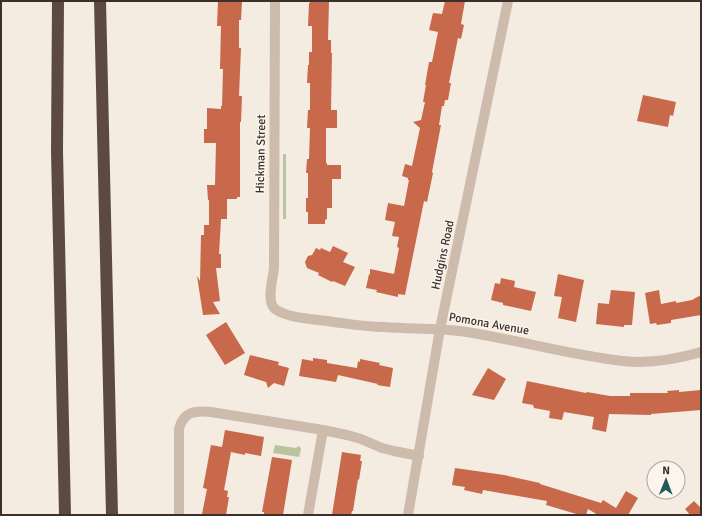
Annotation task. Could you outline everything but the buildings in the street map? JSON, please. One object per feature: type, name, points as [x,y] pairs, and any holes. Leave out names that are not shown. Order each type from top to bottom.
[{"type":"highway","points":[[58,1],[57,151],[65,515]]},
{"type":"highway","points":[[100,1],[112,515]]},
{"type":"street","name":"Hickman Street","points":[[273,307],[270,301],[270,294],[274,268],[275,1]]},
{"type":"street","name":"Hudgins Road","points":[[408,515],[440,329],[508,1]]},
{"type":"street","name":"Pomona Avenue","points":[[273,307],[281,312],[293,316],[359,325],[440,329],[505,339],[624,361],[669,359],[701,352]]},
{"type":"street","points":[[179,515],[180,422],[184,417],[196,411],[211,412],[323,430],[361,439],[394,452],[419,456]]},
{"type":"street","points":[[308,515],[323,430]]},
{"type":"green space","points":[[283,154],[286,154],[286,219],[283,219]]},
{"type":"green space","points":[[275,445],[296,448],[298,446],[300,447],[299,457],[273,453]]}]
